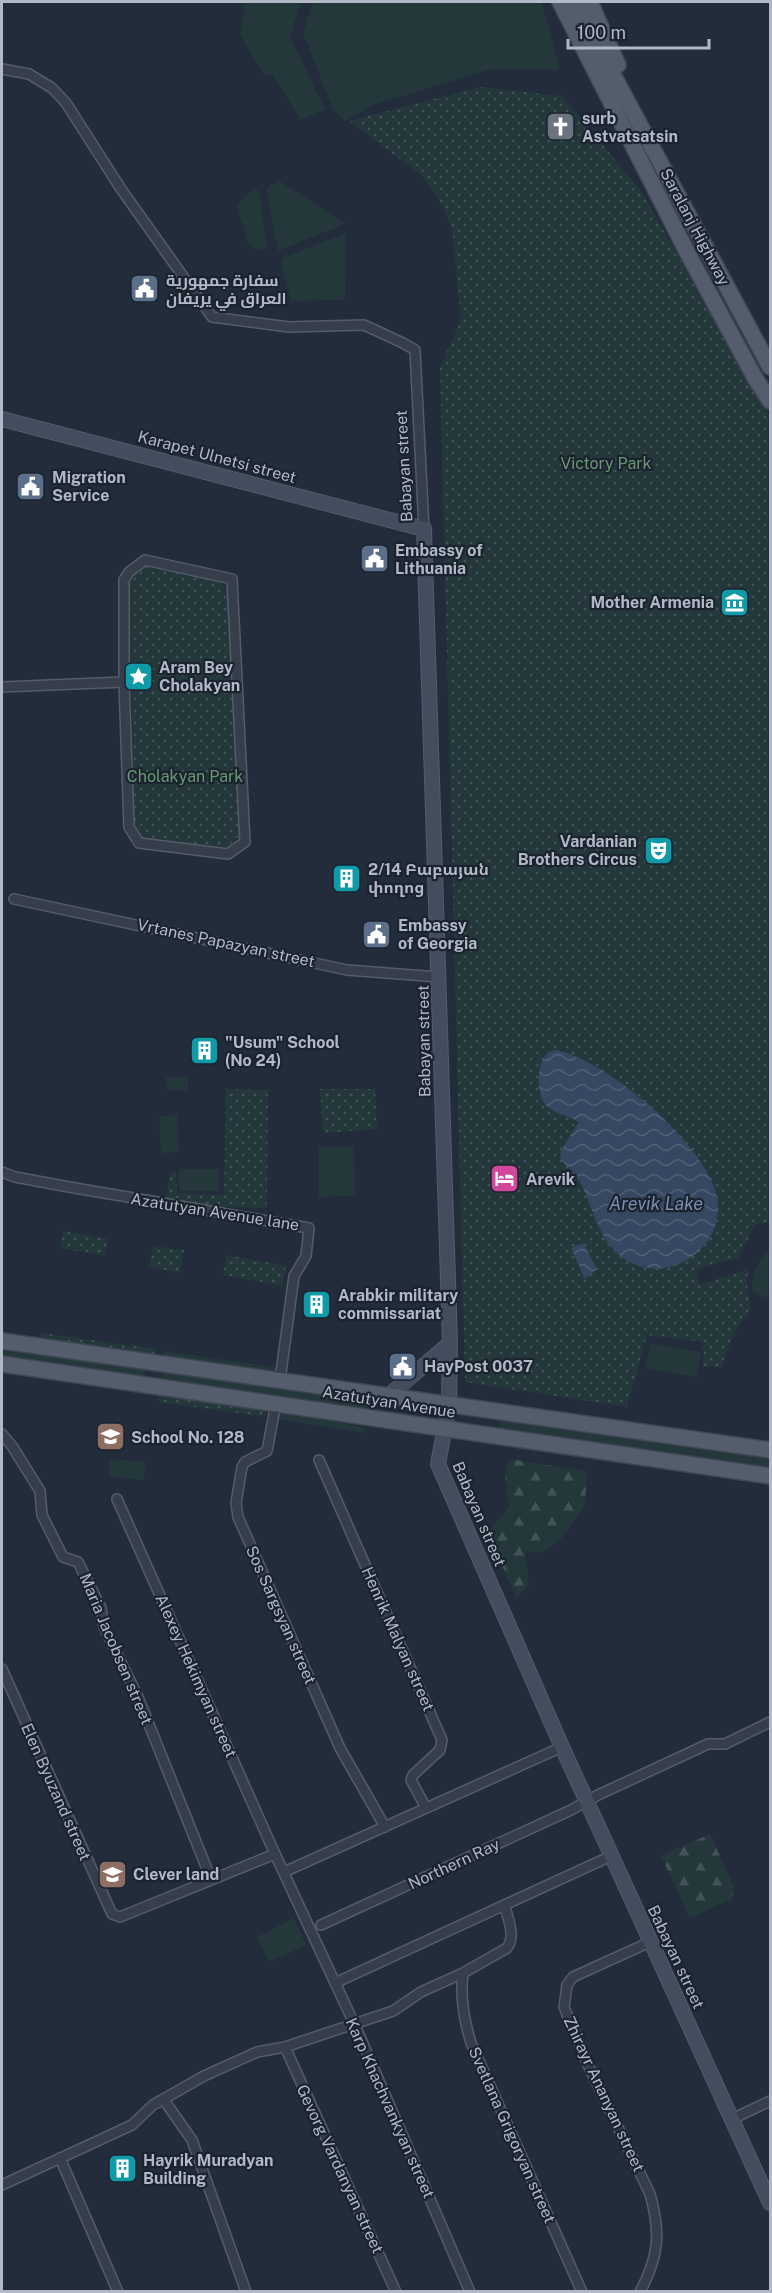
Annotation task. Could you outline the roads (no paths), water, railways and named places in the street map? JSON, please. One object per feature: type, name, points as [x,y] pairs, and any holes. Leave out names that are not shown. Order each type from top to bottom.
[{"type":"main road","name":"Saralanj Highway","points":[[560,2],[688,254],[755,378],[771,401]]},
{"type":"main road","name":"Saralanj Highway","points":[[574,2],[771,367]]},
{"type":"main road","points":[[590,2],[619,67],[631,108]]},
{"type":"main road","name":"Azatutyan Avenue","points":[[2,1341],[771,1450]]},
{"type":"main road","name":"Azatutyan Avenue","points":[[2,1364],[276,1402],[771,1476]]},
{"type":"street","name":"Babayan street","points":[[2,69],[29,74],[52,87],[66,103],[121,189],[212,317],[289,327],[364,325],[415,350],[424,529],[450,1343],[449,1404],[438,1464],[611,1856],[771,2203]]},
{"type":"street","name":"Karapet Ulnetsi street","points":[[2,419],[424,529]]},
{"type":"street","points":[[145,560],[232,579],[244,842],[228,854],[139,843],[129,827],[124,682],[124,580],[129,573],[145,560]]},
{"type":"street","points":[[2,687],[124,682]]},
{"type":"street","name":"Vrtanes Papazyan street","points":[[14,899],[347,970],[439,977]]},
{"type":"street","name":"Azatutyan Avenue lane","points":[[2,1172],[15,1177],[69,1187],[307,1226],[310,1231],[306,1256],[294,1276],[280,1380]]},
{"type":"street","points":[[387,1396],[450,1343]]},
{"type":"street","name":"Sos Sargsyan street","points":[[276,1402],[267,1451],[245,1462],[242,1467],[236,1510],[340,1748],[385,1827]]},
{"type":"street","name":"Maria Jacobsen street","points":[[2,1434],[40,1491],[42,1515],[63,1557],[78,1562],[100,1608],[104,1627],[138,1697],[212,1880]]},
{"type":"street","name":"Henrik Malyan street","points":[[319,1460],[442,1740],[440,1750],[413,1775],[411,1780],[426,1808]]},
{"type":"street","name":"Alexey Hekimyan street","points":[[117,1498],[284,1872]]},
{"type":"street","name":"Elen Byuzand street","points":[[2,1669],[112,1914],[120,1917],[212,1880]]},
{"type":"street","name":"Northern Ray","points":[[321,1924],[708,1744],[725,1743],[771,1722]]},
{"type":"street","points":[[284,1872],[562,1747]]},
{"type":"street","points":[[212,1880],[275,1854]]},
{"type":"street","points":[[334,1983],[611,1856]]},
{"type":"street","name":"Karp Khachvankyan street","points":[[284,1872],[355,2025],[470,2292]]},
{"type":"street","points":[[2,2185],[132,2125],[153,2106],[193,2082],[257,2052],[285,2047],[393,2011],[420,1992],[463,1973],[507,1948],[511,1943],[512,1935],[505,1906]]},
{"type":"street","name":"Zhirayr Ananyan street","points":[[639,2292],[656,2257],[658,2239],[656,2216],[650,2194],[564,2007],[567,1985],[573,1977],[650,1942]]},
{"type":"street","name":"Svetlana Grigoryan street","points":[[463,1973],[461,1992],[463,2016],[471,2043],[582,2292]]},
{"type":"street","name":"Gevorg Vardanyan street","points":[[285,2047],[396,2292]]},
{"type":"street","points":[[164,2100],[192,2140],[246,2292]]},
{"type":"street","points":[[732,2119],[771,2101]]},
{"type":"street","points":[[60,2158],[118,2292]]},
{"type":"water","name":"Arevik Lake","points":[[555,1050],[576,1057],[601,1070],[628,1088],[678,1134],[698,1158],[712,1182],[718,1204],[716,1223],[709,1239],[697,1253],[666,1268],[648,1268],[631,1263],[608,1243],[598,1226],[578,1178],[560,1158],[561,1150],[579,1122],[548,1107],[542,1098],[539,1082],[541,1065],[544,1058]]},
{"type":"water","points":[[583,1243],[597,1269],[585,1279],[571,1248]]},
{"type":"place","name":"surb Astvatsatsin","points":[[561,127]]},
{"type":"place","name":"سفارة جمهورية العراق في يريفان","points":[[145,289]]},
{"type":"place","name":"Migration Service","points":[[31,486]]},
{"type":"place","name":"Embassy of Lithuania","points":[[374,559]]},
{"type":"place","name":"Mother Armenia","points":[[735,602]]},
{"type":"place","name":"Aram Bey Cholakyan","points":[[138,676]]},
{"type":"place","name":"Vardanian Brothers Circus","points":[[658,850]]},
{"type":"place","name":"2/14 Բաբայան փողոց","points":[[347,878]]},
{"type":"place","name":"Embassy of Georgia","points":[[377,934]]},
{"type":"place","name":"\"Usum\" School (No 24)","points":[[204,1051]]},
{"type":"place","name":"Arevik","points":[[505,1179]]},
{"type":"place","name":"Arabkir military commissariat","points":[[317,1304]]},
{"type":"place","name":"HayPost 0037","points":[[403,1366]]},
{"type":"place","name":"School No. 128","points":[[110,1437]]},
{"type":"place","name":"Clever land","points":[[112,1874]]},
{"type":"place","name":"Hayrik Muradyan Building","points":[[122,2169]]},
{"type":"park label","name":"Victory Park","points":[[606,463]]},
{"type":"park label","name":"Cholakyan Park","points":[[185,776]]}]
